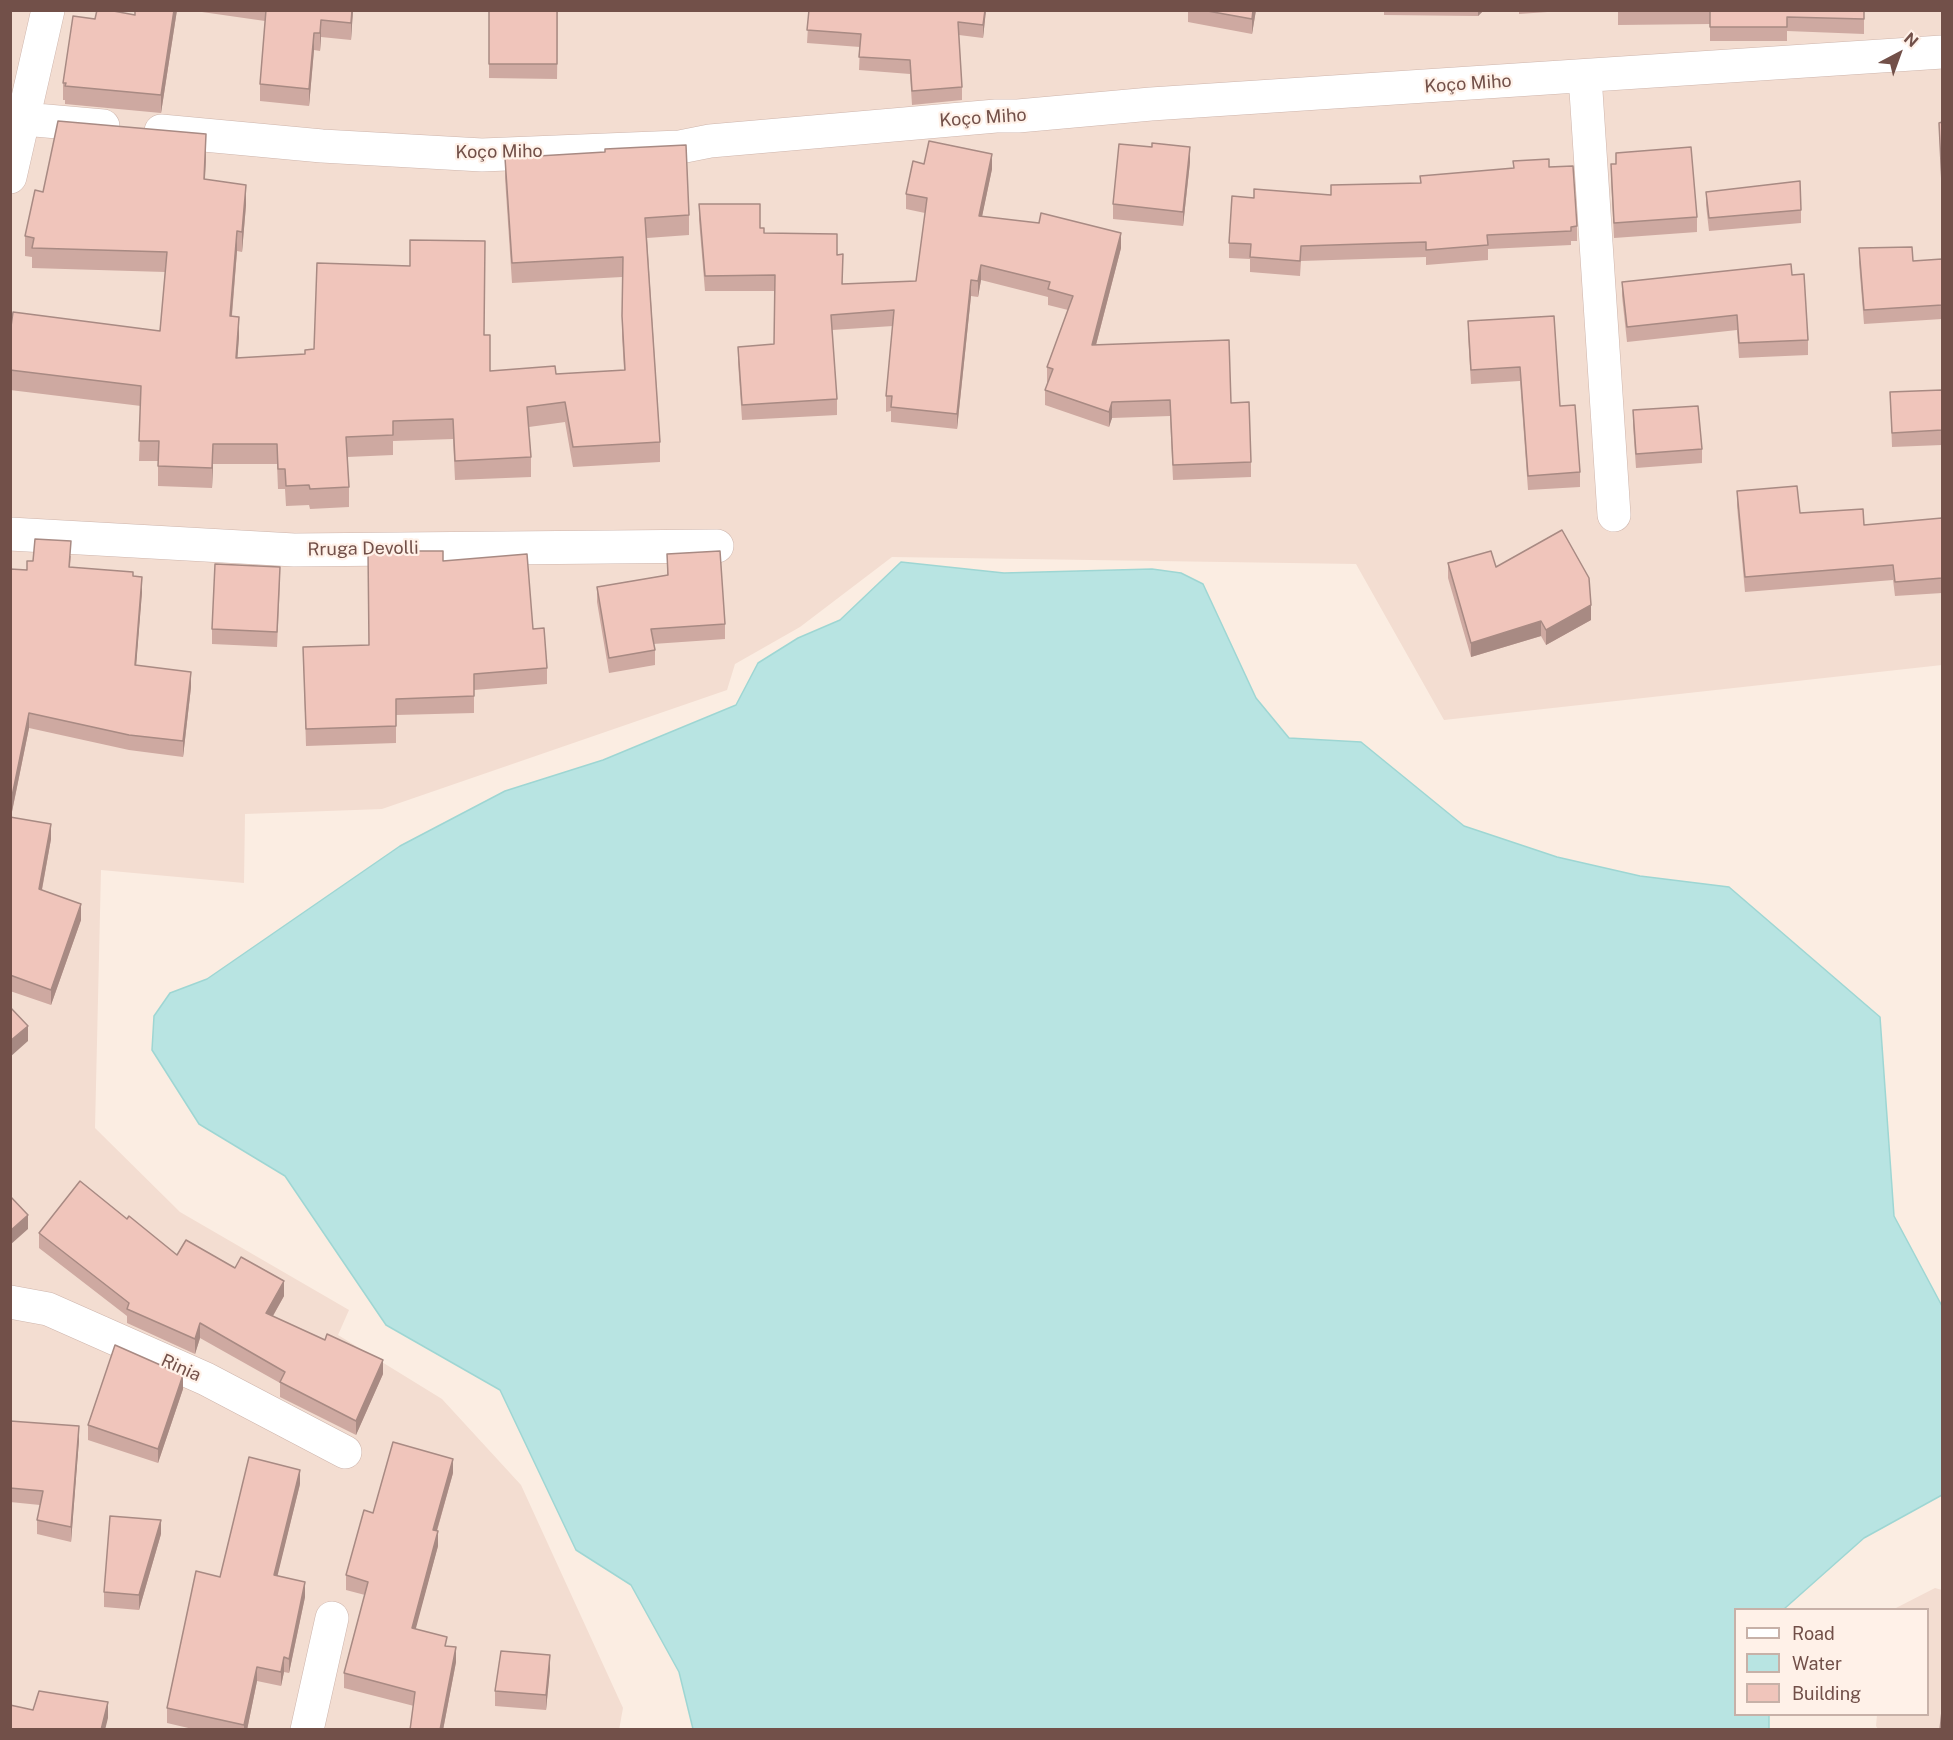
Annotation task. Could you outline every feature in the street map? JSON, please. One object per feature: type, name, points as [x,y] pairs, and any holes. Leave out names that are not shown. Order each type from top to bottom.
[{"type":"street","points":[[10,177],[48,10]]},
{"type":"street","name":"Koço Miho","points":[[24,118],[322,146],[482,155],[680,147],[710,141],[972,118],[1942,52]]},
{"type":"street","points":[[1585,76],[1614,514]]},
{"type":"street","name":"Rruga Devolli","points":[[10,534],[294,550],[717,546]]},
{"type":"street","name":"Rinia","points":[[10,1302],[48,1309],[206,1379],[345,1452]]},
{"type":"street","points":[[306,1730],[332,1618]]},
{"type":"shaded area","points":[[11,11],[1942,11],[1942,665],[1444,720],[1356,564],[892,557],[800,627],[735,664],[727,690],[382,809],[245,814],[244,883],[101,870],[95,1128],[180,1212],[349,1310],[338,1335],[442,1399],[521,1485],[623,1708],[619,1730],[11,1730]]},
{"type":"shaded area","points":[[1935,1588],[1942,1590],[1942,1729],[1878,1729],[1876,1726],[1877,1716],[1929,1716],[1929,1608],[1896,1608]]},
{"type":"water","points":[[901,562],[1004,573],[1152,569],[1181,573],[1203,584],[1256,698],[1289,738],[1361,742],[1464,826],[1557,857],[1640,876],[1729,887],[1880,1017],[1894,1216],[1942,1306],[1942,1495],[1864,1538],[1785,1608],[1734,1608],[1734,1716],[1769,1716],[1769,1729],[693,1729],[679,1672],[631,1585],[576,1550],[500,1390],[386,1325],[285,1176],[199,1124],[152,1050],[154,1016],[170,993],[207,979],[400,846],[505,791],[603,760],[736,705],[758,663],[798,638],[840,620]]},
{"type":"building","points":[[97,10],[135,15],[135,10],[174,10],[161,95],[65,86],[66,83],[63,83],[73,16],[95,19]]},
{"type":"building","points":[[266,10],[352,10],[351,23],[321,20],[320,33],[314,33],[309,89],[260,84]]},
{"type":"building","points":[[489,10],[557,10],[557,64],[489,64]]},
{"type":"building","points":[[809,10],[985,10],[983,25],[958,22],[962,87],[912,91],[910,60],[859,57],[861,34],[807,30]]},
{"type":"building","points":[[1202,10],[1253,10],[1252,19]]},
{"type":"building","points":[[1710,10],[1864,10],[1864,19],[1787,17],[1787,27],[1710,27]]},
{"type":"building","points":[[58,121],[206,134],[204,179],[246,185],[242,232],[237,231],[230,316],[239,317],[236,358],[305,354],[305,350],[314,349],[317,263],[410,266],[410,240],[485,241],[484,335],[490,335],[490,371],[555,366],[556,374],[625,370],[622,316],[623,257],[512,263],[505,158],[605,152],[605,149],[686,145],[689,215],[645,218],[660,442],[573,447],[565,402],[527,407],[531,457],[455,461],[453,419],[393,421],[393,435],[346,437],[349,487],[310,489],[309,485],[286,486],[285,469],[278,469],[277,444],[213,444],[212,468],[158,466],[159,441],[139,441],[141,386],[10,370],[10,334],[13,312],[160,331],[167,252],[32,248],[34,238],[25,236],[35,190],[43,192]]},
{"type":"building","points":[[1942,122],[1942,183],[1939,123]]},
{"type":"building","points":[[929,141],[992,154],[979,216],[1039,223],[1041,213],[1121,233],[1092,345],[1229,340],[1231,403],[1249,402],[1251,462],[1173,465],[1170,400],[1112,402],[1109,412],[1045,390],[1053,369],[1047,367],[1073,296],[1048,289],[1050,282],[981,265],[978,281],[971,280],[957,414],[891,407],[892,396],[886,396],[894,310],[831,315],[837,399],[742,405],[738,347],[774,344],[775,275],[705,276],[699,204],[760,204],[760,228],[764,228],[764,233],[837,234],[837,255],[843,254],[842,284],[916,281],[927,198],[906,194],[913,161],[924,164]]},
{"type":"building","points":[[1152,143],[1190,147],[1183,212],[1113,204],[1119,144],[1152,147]]},
{"type":"building","points":[[1691,147],[1697,217],[1614,223],[1611,164],[1616,164],[1616,153]]},
{"type":"building","points":[[1549,159],[1549,167],[1573,166],[1577,226],[1571,227],[1571,231],[1487,235],[1488,245],[1426,250],[1426,242],[1301,246],[1300,261],[1250,257],[1251,244],[1229,243],[1232,196],[1254,198],[1254,189],[1331,195],[1331,185],[1421,183],[1420,176],[1514,168],[1513,161]]},
{"type":"building","points":[[1800,181],[1801,210],[1709,218],[1706,192]]},
{"type":"building","points":[[1912,247],[1913,261],[1942,259],[1942,305],[1864,310],[1859,248]]},
{"type":"building","points":[[1791,264],[1792,275],[1804,274],[1808,340],[1739,343],[1737,315],[1627,327],[1622,282]]},
{"type":"building","points":[[1554,316],[1560,406],[1575,405],[1580,472],[1528,476],[1520,367],[1471,370],[1468,321]]},
{"type":"building","points":[[1942,390],[1942,430],[1892,433],[1890,392]]},
{"type":"building","points":[[1698,406],[1702,449],[1636,454],[1633,410]]},
{"type":"building","points":[[1797,486],[1800,513],[1863,509],[1864,525],[1942,518],[1942,578],[1895,582],[1893,565],[1745,577],[1737,491]]},
{"type":"building","points":[[1562,530],[1589,578],[1591,605],[1546,630],[1541,621],[1471,643],[1448,563],[1491,551],[1496,567]]},
{"type":"building","points":[[35,539],[71,541],[69,567],[133,572],[133,576],[142,577],[135,665],[191,672],[183,741],[129,735],[29,713],[10,806],[10,569],[27,570],[27,561],[33,561]]},
{"type":"building","points":[[368,551],[443,551],[443,561],[527,554],[533,629],[544,628],[547,668],[474,674],[474,696],[396,699],[396,726],[306,729],[303,647],[369,645]]},
{"type":"building","points":[[720,551],[725,624],[651,629],[655,650],[609,658],[597,587],[668,575],[667,554]]},
{"type":"building","points":[[215,564],[280,567],[277,632],[212,629]]},
{"type":"building","points":[[10,817],[51,824],[39,889],[81,904],[51,990],[10,975]]},
{"type":"building","points":[[10,1007],[28,1026],[10,1041]]},
{"type":"building","points":[[80,1181],[127,1219],[129,1216],[177,1255],[186,1240],[235,1268],[241,1257],[284,1281],[266,1313],[325,1340],[327,1334],[383,1360],[356,1421],[280,1382],[285,1372],[200,1323],[195,1339],[127,1309],[129,1303],[39,1233]]},
{"type":"building","points":[[10,1196],[28,1215],[10,1231]]},
{"type":"building","points":[[115,1345],[183,1375],[158,1449],[88,1425]]},
{"type":"building","points":[[10,1421],[79,1426],[71,1527],[37,1520],[43,1491],[10,1488]]},
{"type":"building","points":[[393,1442],[453,1459],[433,1530],[438,1531],[412,1628],[447,1637],[445,1646],[456,1647],[440,1730],[410,1730],[415,1692],[344,1673],[368,1582],[346,1575],[364,1510],[373,1513]]},
{"type":"building","points":[[249,1457],[300,1470],[274,1575],[305,1582],[289,1659],[284,1657],[281,1672],[257,1667],[244,1725],[167,1708],[196,1571],[220,1577]]},
{"type":"building","points":[[110,1516],[161,1520],[139,1595],[104,1592]]},
{"type":"building","points":[[501,1651],[550,1655],[546,1695],[495,1691]]},
{"type":"building","points":[[39,1691],[108,1702],[101,1730],[10,1730],[10,1705],[33,1710]]}]
